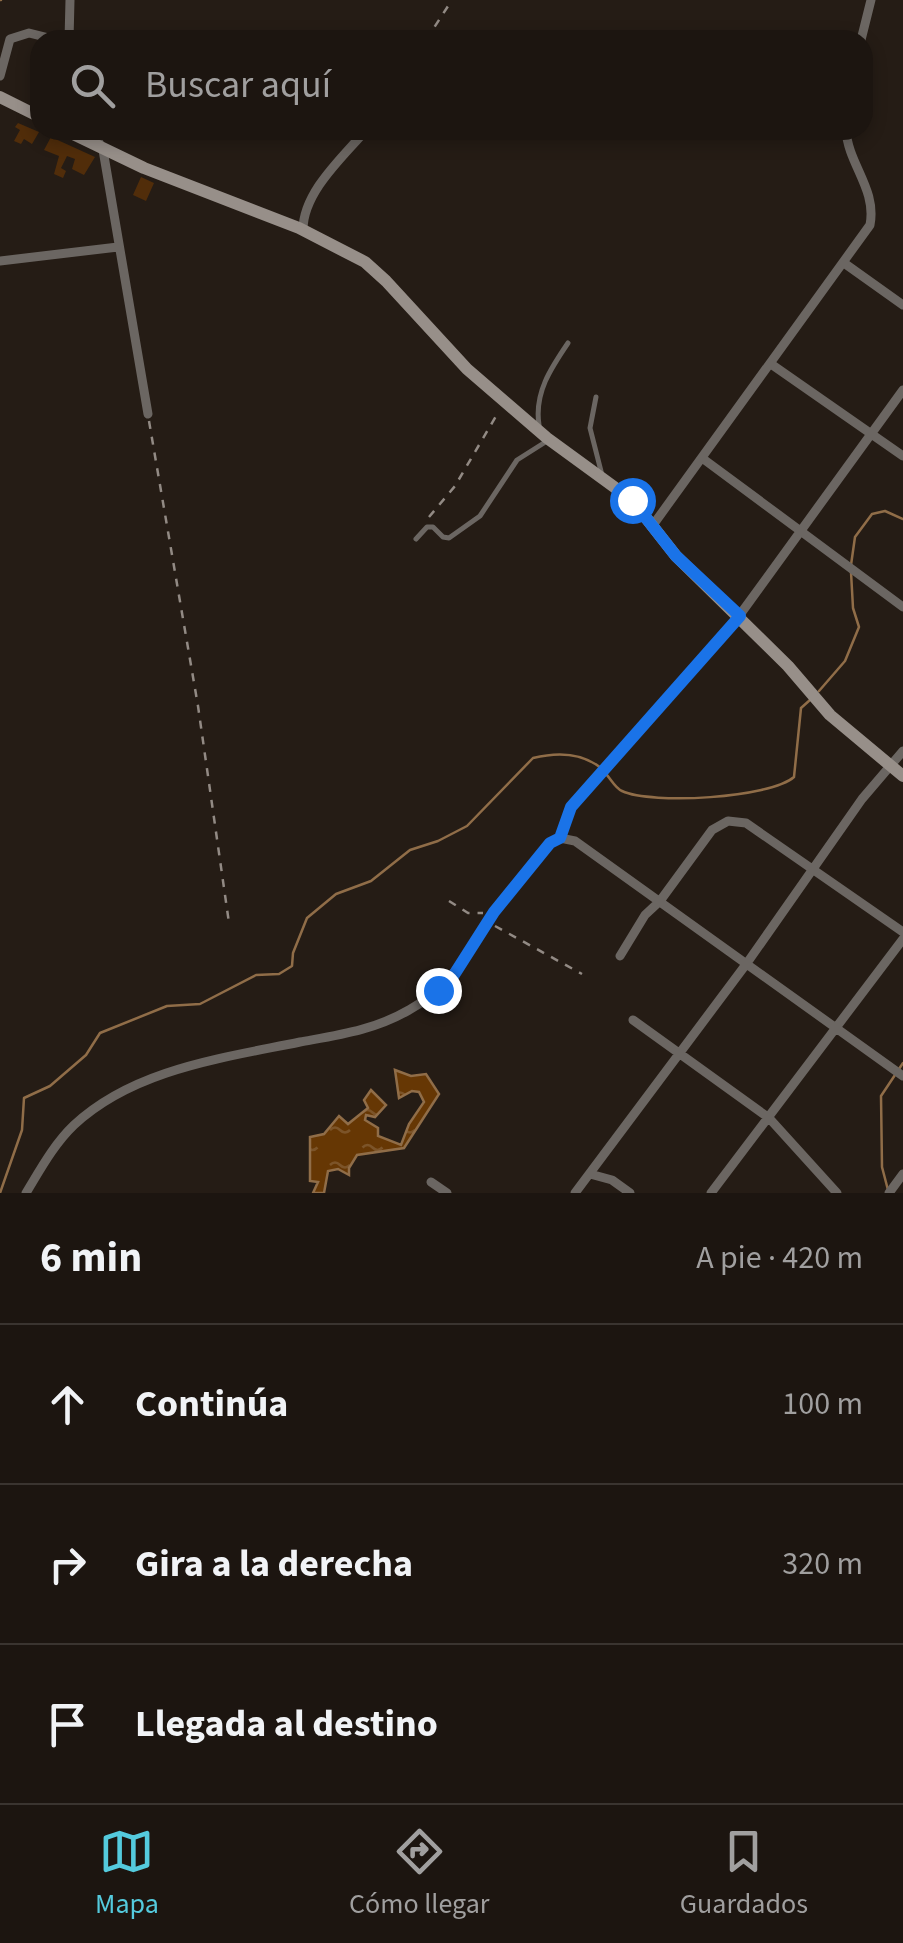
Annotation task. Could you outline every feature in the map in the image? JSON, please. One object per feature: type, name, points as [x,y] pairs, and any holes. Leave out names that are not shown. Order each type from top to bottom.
[{"type":"street","points":[[69,30],[70,0]]},
{"type":"street","points":[[863,30],[870,0]]},
{"type":"street","points":[[0,76],[10,39],[30,33]]},
{"type":"street","points":[[2,99],[30,112]]},
{"type":"street","points":[[84,140],[303,230],[365,262],[450,354],[546,436],[632,500],[676,556],[740,616],[830,715],[897,772]]},
{"type":"street","points":[[98,140],[103,150],[148,414]]},
{"type":"street","points":[[303,230],[306,208],[358,140]]},
{"type":"street","points":[[653,525],[870,225],[872,207],[847,140]]},
{"type":"street","points":[[0,261],[118,246]]},
{"type":"street","points":[[844,263],[903,306]]},
{"type":"street","points":[[770,364],[903,456]]},
{"type":"street","points":[[560,838],[571,807],[740,616],[903,390]]},
{"type":"street","points":[[702,458],[903,607]]},
{"type":"street","points":[[575,1193],[747,963],[862,799],[897,772],[903,751]]},
{"type":"street","points":[[620,956],[645,914],[660,901],[712,830],[728,821],[746,823],[903,936],[711,1193]]},
{"type":"street","points":[[26,1193],[72,1126],[108,1097],[147,1078],[346,1034],[410,1010],[452,978],[491,917],[550,843],[560,838],[575,841],[903,1076]]},
{"type":"street","points":[[633,1020],[769,1118],[837,1193]]},
{"type":"street","points":[[590,1174],[612,1180],[630,1193]]},
{"type":"street","points":[[889,1193],[903,1174]]},
{"type":"street","points":[[431,1182],[447,1193]]},
{"type":"lane","points":[[416,539],[427,527],[450,538],[480,516],[517,460],[546,436],[538,404],[544,383],[568,344]]},
{"type":"lane","points":[[596,397],[590,428],[603,478]]},
{"type":"path","points":[[432,30],[452,0]]},
{"type":"path","points":[[427,527],[505,402]]},
{"type":"path","points":[[148,414],[198,706],[229,923]]},
{"type":"path","points":[[449,901],[468,913],[491,917],[582,974]]},
{"type":"water","points":[[395,1070],[411,1076],[426,1074],[439,1094],[404,1148],[357,1155],[349,1175],[338,1169],[328,1171],[324,1193],[313,1193],[318,1182],[310,1181],[310,1137],[324,1134],[339,1116],[348,1124],[368,1108],[364,1100],[371,1090],[386,1105],[375,1117],[366,1115],[365,1120],[378,1128],[378,1136],[401,1145],[424,1102],[419,1092],[399,1098]]},
{"type":"building","points":[[18,123],[30,128],[32,144],[24,139],[21,144],[14,141],[20,130],[15,127]]},
{"type":"building","points":[[49,140],[58,140],[95,157],[84,175],[72,169],[75,159],[67,156],[61,168],[66,171],[63,178],[54,174],[59,156],[44,150]]},
{"type":"building","points":[[141,177],[154,183],[146,201],[133,195]]},
{"type":"waterway","points":[[851,565],[855,537],[872,514],[885,511],[903,519]]},
{"type":"waterway","points":[[819,691],[845,661],[859,627],[853,608],[851,572]]},
{"type":"waterway","points":[[606,774],[622,791],[658,798],[737,794],[781,784],[794,777],[801,708],[810,700]]},
{"type":"waterway","points":[[0,1193],[22,1130],[24,1098],[50,1086],[86,1055],[100,1033],[167,1006],[200,1004],[256,975],[279,974],[292,966],[307,918],[336,894],[371,881],[410,850],[467,826],[533,758],[569,755],[601,768]]},
{"type":"waterway","points":[[888,1190],[882,1167],[881,1096],[903,1063]]},
{"type":"route","points":[[438,990],[452,978],[494,912],[550,843],[560,838],[571,807],[602,768],[740,616],[676,556],[632,500]]}]
